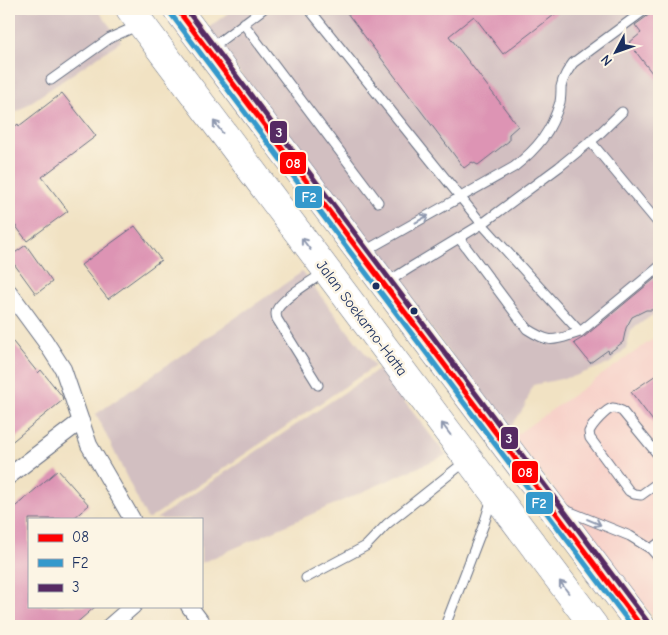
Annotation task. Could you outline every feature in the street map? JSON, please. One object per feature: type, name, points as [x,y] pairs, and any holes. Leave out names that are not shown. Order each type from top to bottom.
[{"type":"highway","points":[[177,9],[641,626]]},
{"type":"highway","name":"Jalan Soekarno-Hatta","points":[[136,16],[594,626]]},
{"type":"highway","points":[[247,166],[278,142]]},
{"type":"street","points":[[9,292],[46,342],[63,369],[76,402],[89,445],[131,518]]},
{"type":"street","points":[[9,476],[81,421]]},
{"type":"street","points":[[110,626],[131,608]]},
{"type":"street","points":[[190,608],[204,626]]},
{"type":"lane","points":[[208,50],[262,9]]},
{"type":"lane","points":[[309,9],[460,198],[580,332]]},
{"type":"lane","points":[[361,254],[514,167],[530,154],[543,140],[549,129],[560,101],[566,72],[573,63],[646,9]]},
{"type":"lane","points":[[52,80],[110,38],[136,16]]},
{"type":"lane","points":[[243,23],[378,202]]},
{"type":"lane","points":[[385,284],[408,268],[482,224],[559,167],[622,112]]},
{"type":"lane","points":[[590,141],[659,224]]},
{"type":"lane","points":[[459,238],[527,329],[541,338],[551,340],[580,332],[659,266]]},
{"type":"lane","points":[[318,385],[277,319],[276,314],[278,308],[296,292],[327,271]]},
{"type":"lane","points":[[659,456],[622,411],[615,408],[611,409],[596,422],[589,432],[590,438],[629,491],[641,495],[659,482]]},
{"type":"lane","points":[[306,578],[366,546],[387,524],[468,459]]},
{"type":"lane","points":[[445,626],[484,524],[493,492]]},
{"type":"lane","points":[[549,504],[630,536],[651,549],[659,558]]},
{"type":"lane","points":[[651,549],[659,543]]},
{"type":"shaded area","points":[[9,9],[97,9],[121,41],[9,117]]},
{"type":"shaded area","points":[[233,9],[659,9],[659,315],[651,316],[631,330],[626,348],[610,363],[575,376],[533,385],[525,406],[508,431],[207,29]]},
{"type":"shaded area","points":[[302,272],[375,366],[150,518],[147,518],[96,414]]},
{"type":"shaded area","points":[[659,335],[659,624],[513,437]]},
{"type":"shaded area","points":[[379,369],[446,455],[202,563],[202,518],[157,518]]},
{"type":"building","points":[[344,9],[562,9],[503,54],[474,16],[449,36],[518,126],[509,134],[509,141],[478,165],[472,162],[464,168]]},
{"type":"building","points":[[659,9],[659,82],[629,43],[641,33],[635,25]]},
{"type":"building","points":[[62,93],[96,136],[42,177],[68,211],[27,241],[9,217],[9,131],[18,124],[19,126]]},
{"type":"building","points":[[135,226],[161,260],[108,299],[81,265]]},
{"type":"building","points":[[26,245],[52,282],[36,294],[9,257]]},
{"type":"building","points":[[659,275],[659,304],[652,310],[646,310],[632,317],[626,328],[623,342],[609,353],[608,350],[590,363],[574,343],[584,337]]},
{"type":"building","points":[[9,337],[38,373],[41,370],[62,396],[63,400],[9,444]]},
{"type":"building","points":[[659,373],[659,429],[631,392]]},
{"type":"building","points":[[58,470],[89,505],[74,518],[28,518],[28,608],[94,608],[73,626],[9,626],[9,512]]},
{"type":"transit line","name":"08","points":[[177,9],[641,626]]},
{"type":"transit line","name":"3","points":[[186,9],[647,621]]},
{"type":"transit line","name":"F2","points":[[171,14],[632,626]]}]
